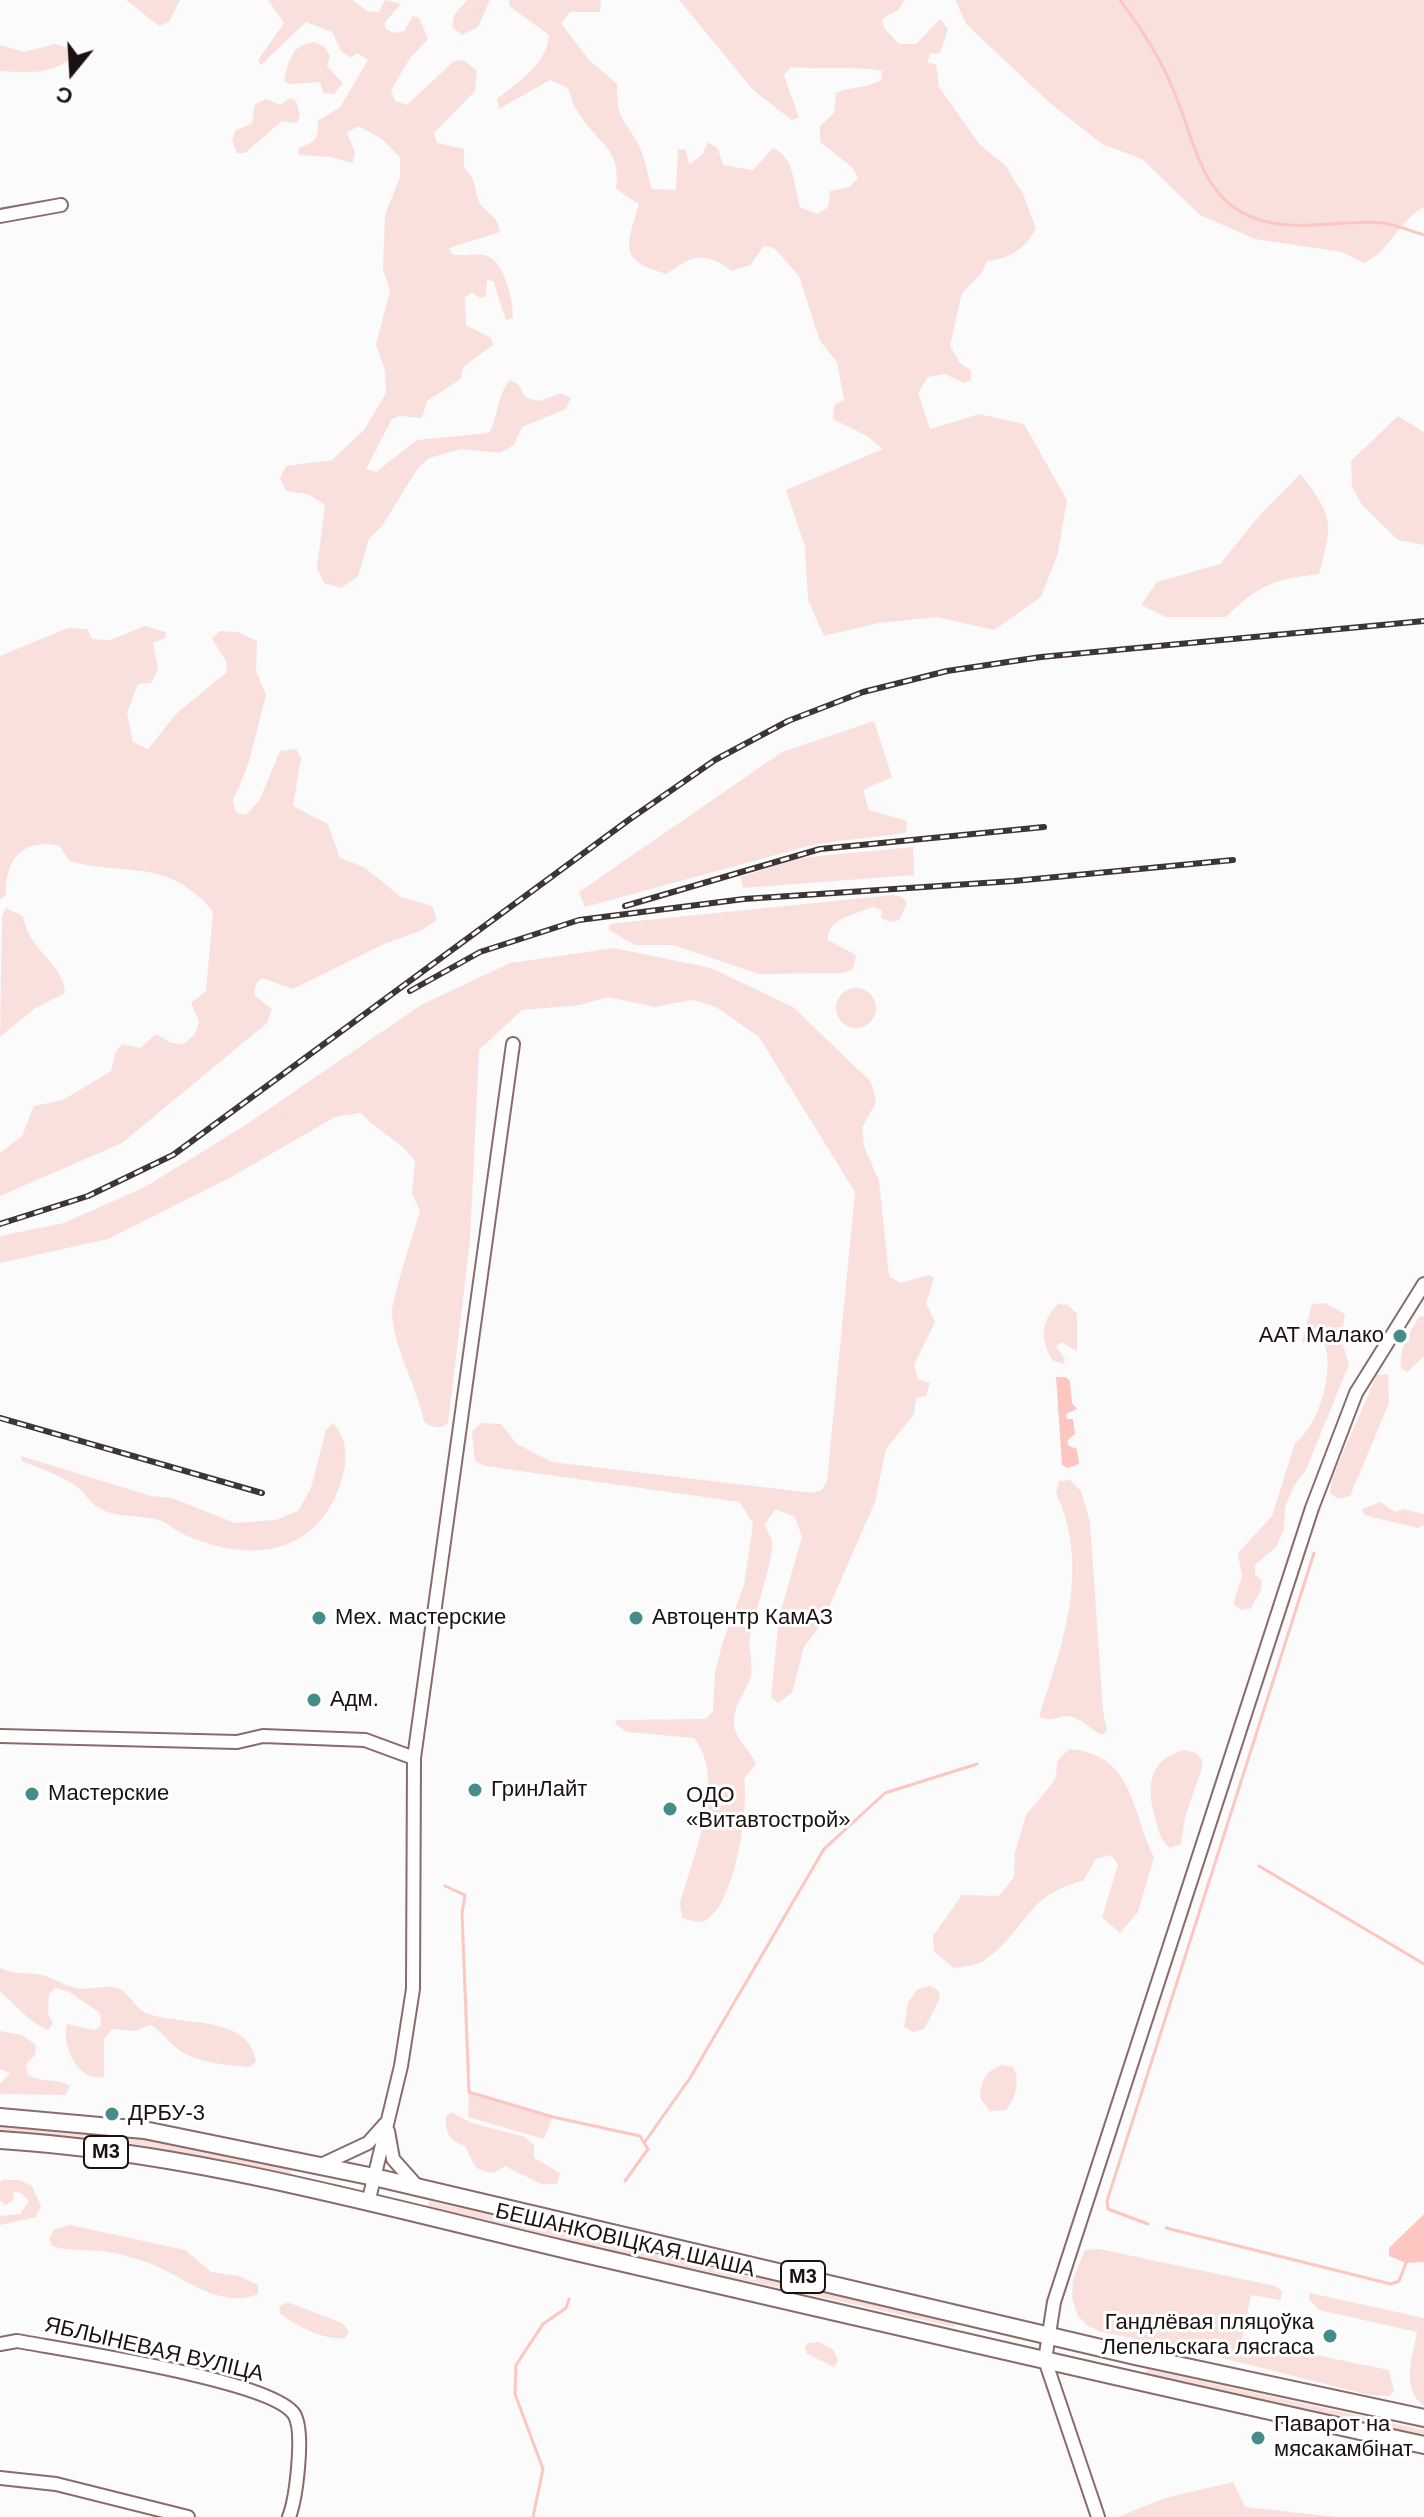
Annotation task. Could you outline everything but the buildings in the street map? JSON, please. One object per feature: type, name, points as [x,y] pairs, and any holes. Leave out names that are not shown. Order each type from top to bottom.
[{"type":"main road","name":"БЕШАНКОВІЦКАЯ ШАША","points":[[0,2117],[144,2130],[320,2165],[1048,2335],[1424,2418]]},
{"type":"main road","name":"БЕШАНКОВІЦКАЯ ШАША","points":[[0,2140],[65,2146],[211,2168],[1424,2445]]},
{"type":"street","points":[[0,216],[61,205]]},
{"type":"street","points":[[368,2203],[401,2066],[413,1989],[414,1758],[513,1044]]},
{"type":"street","points":[[1098,2517],[1045,2360],[1054,2302],[1075,2229],[1312,1508],[1356,1393],[1424,1284]]},
{"type":"street","points":[[0,1736],[237,1742],[263,1736],[365,1740],[414,1758]]},
{"type":"street","points":[[320,2165],[340,2159],[368,2143],[387,2121]]},
{"type":"street","points":[[387,2121],[393,2159],[417,2186]]},
{"type":"street","name":"ЯБЛЫНЕВАЯ ВУЛІЦА","points":[[0,2344],[17,2341],[180,2372],[270,2396],[294,2414],[298,2430],[296,2490],[289,2517]]},
{"type":"street","points":[[0,2478],[56,2484],[188,2517]]},
{"type":"shaded area","points":[[126,0],[180,0],[169,22],[159,26]]},
{"type":"shaded area","points":[[268,0],[353,0],[367,11],[379,12],[385,0],[401,4],[385,22],[385,28],[394,33],[404,31],[413,16],[419,18],[428,39],[410,58],[391,90],[395,101],[407,105],[454,61],[464,60],[477,71],[475,91],[434,133],[437,143],[464,149],[464,168],[472,178],[480,202],[496,220],[500,232],[449,248],[452,254],[484,255],[497,264],[509,292],[513,318],[506,320],[493,281],[487,280],[486,296],[480,298],[472,292],[465,298],[466,325],[491,338],[493,345],[463,367],[461,379],[427,401],[422,418],[400,416],[392,419],[366,469],[376,472],[417,440],[489,433],[502,393],[510,380],[518,384],[526,398],[540,401],[561,393],[571,398],[566,409],[522,427],[514,445],[500,453],[461,449],[429,458],[418,468],[382,526],[369,539],[358,576],[341,588],[324,583],[317,568],[325,505],[308,494],[286,491],[280,478],[286,466],[332,460],[364,430],[386,393],[385,371],[376,344],[390,291],[383,269],[385,215],[400,177],[400,157],[382,139],[358,126],[347,133],[355,152],[353,163],[330,157],[299,155],[298,148],[315,139],[318,121],[340,107],[368,60],[357,53],[351,58],[341,51],[332,32],[306,22],[261,65],[258,60],[284,23]]},
{"type":"shaded area","points":[[467,0],[490,0],[478,27],[462,35],[452,27],[454,15]]},
{"type":"shaded area","points":[[509,0],[601,0],[600,12],[570,12],[561,23],[589,60],[617,84],[620,114],[641,150],[652,189],[676,190],[678,149],[686,150],[689,165],[703,154],[708,142],[718,149],[723,165],[753,170],[773,148],[790,165],[800,207],[818,214],[828,207],[830,191],[850,187],[858,178],[853,168],[820,142],[820,126],[834,113],[836,93],[875,83],[881,80],[882,71],[791,67],[784,75],[799,118],[792,120],[754,91],[679,0],[905,0],[898,10],[882,19],[884,28],[899,44],[916,44],[940,19],[948,29],[940,53],[930,54],[927,63],[936,64],[939,87],[980,145],[1005,165],[1023,194],[1036,229],[1016,252],[987,261],[981,274],[962,293],[950,346],[960,363],[971,370],[971,380],[964,383],[945,374],[928,377],[918,393],[930,429],[979,414],[1024,424],[1067,500],[1058,553],[1041,597],[994,630],[937,617],[879,623],[824,636],[808,600],[805,547],[786,490],[883,449],[867,436],[833,419],[834,405],[844,400],[837,362],[820,341],[799,276],[774,248],[764,246],[750,265],[732,271],[707,258],[699,258],[684,262],[667,274],[651,269],[633,257],[629,241],[639,204],[616,189],[617,175],[611,154],[578,112],[568,88],[550,80],[499,109],[497,99],[537,64],[549,35],[509,6]]},
{"type":"shaded area","points":[[955,0],[1424,0],[1424,207],[1407,220],[1380,252],[1363,263],[1342,252],[1255,239],[1200,215],[1142,159],[1102,144],[1050,103],[967,25]]},
{"type":"shaded area","points":[[314,42],[325,47],[330,56],[327,66],[343,83],[334,94],[323,93],[320,82],[289,84],[284,81],[296,50]]},
{"type":"shaded area","points":[[55,44],[75,50],[74,57],[48,70],[0,71],[0,45],[24,52]]},
{"type":"shaded area","points":[[290,98],[296,101],[300,115],[297,123],[282,121],[245,153],[237,153],[232,140],[235,131],[252,123],[255,104],[266,99],[281,105]]},
{"type":"shaded area","points":[[1398,416],[1424,432],[1424,545],[1398,540],[1362,505],[1352,486],[1351,461]]},
{"type":"shaded area","points":[[1300,474],[1319,500],[1328,521],[1327,543],[1319,574],[1268,585],[1248,597],[1226,617],[1166,617],[1141,605],[1157,582],[1220,564],[1259,516]]},
{"type":"shaded area","points":[[145,626],[166,632],[165,638],[153,643],[158,669],[151,683],[138,684],[127,713],[133,742],[148,749],[177,713],[227,672],[226,661],[212,639],[219,631],[238,632],[257,641],[256,671],[266,695],[249,762],[233,801],[236,812],[246,815],[259,801],[280,751],[296,749],[301,758],[293,806],[328,824],[340,858],[364,867],[401,897],[432,906],[437,920],[422,930],[384,944],[293,989],[262,978],[256,984],[254,995],[272,1009],[267,1023],[122,1143],[0,1196],[0,1153],[22,1136],[34,1106],[63,1100],[111,1071],[116,1051],[123,1044],[140,1048],[156,1034],[172,1043],[184,1044],[195,1034],[199,1021],[191,1003],[206,991],[213,911],[179,883],[146,872],[69,861],[60,846],[35,845],[18,854],[9,871],[6,895],[0,899],[0,656],[68,628],[87,629],[92,639],[110,640]]},
{"type":"shaded area","points":[[874,721],[892,777],[863,790],[869,810],[907,821],[906,833],[816,844],[585,907],[579,892],[782,752]]},
{"type":"shaded area","points":[[913,847],[914,875],[743,888],[741,877],[798,858]]},
{"type":"shaded area","points":[[893,895],[902,897],[907,903],[899,920],[890,922],[881,918],[882,911],[873,907],[843,918],[832,927],[828,940],[856,955],[853,969],[843,973],[759,974],[673,945],[635,945],[609,930],[609,925],[617,923]]},
{"type":"shaded area","points":[[6,908],[23,916],[32,938],[59,974],[65,993],[34,1009],[0,1037],[2,916]]},
{"type":"shaded area","points":[[614,948],[711,968],[793,1007],[871,1082],[876,1102],[862,1128],[864,1146],[879,1181],[889,1276],[900,1283],[929,1275],[934,1278],[926,1303],[935,1322],[914,1365],[918,1379],[930,1383],[926,1396],[916,1398],[914,1414],[886,1449],[875,1502],[822,1623],[804,1647],[792,1693],[778,1703],[771,1697],[779,1617],[802,1537],[795,1517],[775,1509],[765,1525],[772,1549],[750,1638],[751,1675],[734,1721],[736,1733],[756,1764],[744,1779],[742,1833],[732,1876],[716,1911],[700,1922],[682,1918],[680,1904],[699,1842],[708,1797],[704,1756],[694,1738],[627,1732],[615,1724],[617,1720],[706,1719],[713,1711],[715,1673],[722,1644],[744,1585],[753,1524],[740,1502],[485,1466],[475,1461],[472,1432],[481,1423],[501,1424],[517,1444],[552,1462],[812,1493],[822,1490],[827,1481],[855,1192],[759,1037],[716,1007],[693,1000],[654,1007],[608,997],[580,1005],[522,1010],[479,1050],[470,1241],[448,1423],[441,1427],[424,1422],[397,1342],[392,1314],[420,1211],[412,1193],[415,1161],[403,1147],[361,1113],[335,1117],[233,1176],[108,1239],[0,1263],[0,1236],[64,1223],[145,1187],[247,1124],[421,1005],[510,963]]},
{"type":"shaded area","points":[[856,988],[870,994],[876,1008],[870,1022],[856,1028],[842,1022],[836,1008],[842,994]]},
{"type":"shaded area","points":[[1325,1303],[1345,1314],[1341,1339],[1349,1364],[1306,1470],[1294,1486],[1285,1507],[1284,1529],[1276,1547],[1255,1565],[1255,1574],[1262,1581],[1261,1590],[1251,1608],[1241,1610],[1233,1604],[1242,1577],[1238,1553],[1272,1516],[1295,1443],[1312,1423],[1324,1394],[1328,1363],[1322,1338],[1309,1344],[1302,1342],[1312,1304]]},
{"type":"shaded area","points":[[1058,1304],[1068,1305],[1077,1314],[1077,1351],[1061,1342],[1056,1347],[1065,1359],[1064,1364],[1053,1361],[1044,1338],[1045,1324]]},
{"type":"shaded area","points":[[1424,1316],[1424,1356],[1407,1372],[1401,1368],[1403,1348],[1419,1317]]},
{"type":"shaded area","points":[[1388,1374],[1389,1403],[1350,1496],[1338,1499],[1330,1493],[1332,1478],[1377,1375]]},
{"type":"shaded area","points":[[1056,1377],[1066,1377],[1070,1381],[1072,1403],[1077,1409],[1066,1414],[1067,1419],[1073,1419],[1075,1434],[1067,1441],[1069,1446],[1077,1449],[1079,1464],[1068,1468],[1062,1465]]},
{"type":"shaded area","points":[[333,1423],[342,1437],[346,1460],[340,1485],[329,1509],[314,1527],[297,1540],[277,1548],[232,1549],[182,1534],[156,1519],[107,1512],[71,1483],[22,1461],[21,1456],[151,1496],[172,1498],[235,1523],[276,1520],[298,1511],[311,1488],[326,1430]]},
{"type":"shaded area","points":[[1070,1480],[1081,1491],[1090,1522],[1107,1731],[1102,1735],[1071,1717],[1040,1717],[1070,1603],[1071,1548],[1066,1520],[1056,1493],[1059,1481]]},
{"type":"shaded area","points":[[1380,1502],[1395,1512],[1403,1509],[1424,1514],[1424,1525],[1418,1528],[1364,1515],[1362,1509]]},
{"type":"shaded area","points":[[1069,1749],[1090,1753],[1106,1762],[1118,1773],[1134,1804],[1154,1857],[1138,1912],[1120,1933],[1102,1917],[1118,1865],[1111,1855],[1096,1859],[1083,1881],[1049,1895],[985,1960],[954,1968],[934,1952],[933,1936],[962,1895],[999,1896],[1014,1877],[1015,1852],[1026,1815],[1055,1780],[1058,1760]]},
{"type":"shaded area","points":[[1184,1750],[1196,1753],[1202,1760],[1202,1768],[1185,1817],[1181,1844],[1170,1848],[1159,1832],[1153,1809],[1152,1777],[1163,1761]]},
{"type":"shaded area","points":[[0,1968],[42,1975],[78,1988],[118,1988],[146,2013],[227,2028],[240,2035],[250,2046],[256,2061],[250,2067],[200,2060],[182,2052],[150,2025],[135,2031],[112,2029],[104,2039],[104,2077],[86,2074],[69,2052],[67,2024],[95,2030],[101,2025],[100,2013],[69,1992],[55,1988],[49,1995],[48,2014],[53,2023],[48,2030],[41,2027],[0,1992]]},
{"type":"shaded area","points":[[929,1986],[938,1990],[940,1998],[924,2029],[913,2032],[904,2027],[908,2002],[918,1989]]},
{"type":"shaded area","points":[[0,2031],[22,2035],[36,2045],[35,2055],[26,2064],[28,2075],[70,2086],[66,2095],[0,2094],[0,2084],[10,2073],[0,2069]]},
{"type":"shaded area","points":[[1001,2065],[1013,2067],[1017,2077],[1016,2089],[1006,2110],[990,2111],[980,2098],[981,2087],[988,2074]]},
{"type":"shaded area","points":[[469,2092],[553,2117],[544,2139],[468,2117]]},
{"type":"shaded area","points":[[451,2112],[472,2123],[525,2137],[534,2145],[534,2158],[560,2173],[557,2184],[541,2184],[505,2166],[494,2173],[477,2168],[465,2146],[455,2141],[447,2131],[446,2116]]},
{"type":"shaded area","points":[[0,2124],[115,2133],[292,2167],[290,2174],[118,2141],[0,2131]]},
{"type":"shaded area","points":[[20,2180],[32,2186],[41,2206],[36,2217],[0,2225],[0,2216],[20,2214],[29,2201],[21,2193],[14,2192],[13,2201],[5,2205],[0,2201],[0,2182]]},
{"type":"shaded area","points":[[429,2201],[752,2274],[954,2324],[954,2327],[428,2209]]},
{"type":"shaded area","points":[[1424,2214],[1424,2262],[1406,2263],[1389,2256],[1389,2248]]},
{"type":"shaded area","points":[[70,2225],[185,2250],[211,2272],[239,2276],[258,2285],[258,2294],[243,2298],[215,2295],[131,2257],[52,2246],[49,2238],[55,2229]]},
{"type":"shaded area","points":[[1099,2249],[1275,2286],[1282,2291],[1281,2300],[1251,2295],[1242,2340],[1389,2370],[1394,2391],[1390,2396],[1369,2395],[1179,2347],[1101,2332],[1088,2326],[1078,2316],[1072,2298],[1073,2279],[1085,2250]]},
{"type":"shaded area","points":[[1310,2293],[1424,2318],[1424,2406],[1417,2399],[1410,2381],[1417,2332],[1319,2310],[1309,2299]]},
{"type":"shaded area","points":[[287,2302],[342,2323],[349,2331],[345,2338],[311,2332],[280,2314],[279,2307]]},
{"type":"shaded area","points":[[819,2342],[833,2349],[838,2361],[834,2367],[807,2354],[805,2347],[809,2343]]},
{"type":"shaded area","points":[[1147,2369],[1424,2430],[1424,2436],[1146,2374]]},
{"type":"shaded area","points":[[1233,2482],[1245,2507],[1338,2517],[1118,2517],[1165,2498]]},
{"type":"waterway","points":[[1120,0],[1162,66],[1206,174],[1233,207],[1253,218],[1279,224],[1383,223],[1424,235]]},
{"type":"waterway","points":[[1148,2224],[1108,2209],[1107,2201],[1314,1553]]},
{"type":"waterway","points":[[644,2143],[690,2078],[824,1849],[885,1793],[977,1764]]},
{"type":"waterway","points":[[1259,1866],[1424,1964]]},
{"type":"waterway","points":[[445,1886],[465,1895],[462,1913],[469,2092],[553,2117],[640,2136],[648,2149],[625,2181]]},
{"type":"waterway","points":[[1166,2228],[1391,2284],[1399,2281],[1406,2263]]},
{"type":"waterway","points":[[533,2517],[543,2469],[515,2394],[516,2365],[543,2324],[566,2308],[569,2299]]},
{"type":"railway","points":[[0,1224],[88,1196],[173,1155],[630,819],[715,760],[788,721],[863,692],[947,671],[1041,657],[1424,621]]},
{"type":"railway","points":[[625,906],[820,849],[1044,827]]},
{"type":"railway","points":[[410,991],[480,952],[579,920],[744,899],[1014,881],[1233,860]]},
{"type":"railway","points":[[0,1418],[262,1493]]},
{"type":"place","name":"ААТ Малако","points":[[1400,1336]]},
{"type":"place","name":"Мех. мастерские","points":[[319,1618]]},
{"type":"place","name":"Автоцентр КамАЗ","points":[[636,1618]]},
{"type":"place","name":"Адм.","points":[[314,1700]]},
{"type":"place","name":"ГринЛайт","points":[[475,1790]]},
{"type":"place","name":"Мастерские","points":[[32,1794]]},
{"type":"place","name":"ОДО «Витавтострой»","points":[[670,1809]]},
{"type":"place","name":"ДРБУ-3","points":[[112,2114]]},
{"type":"place","name":"Гандлёвая пляцоўка Лепельскага лясгаса","points":[[1330,2336]]},
{"type":"place","name":"Паварот на мясакамбінат","points":[[1258,2438]]}]
